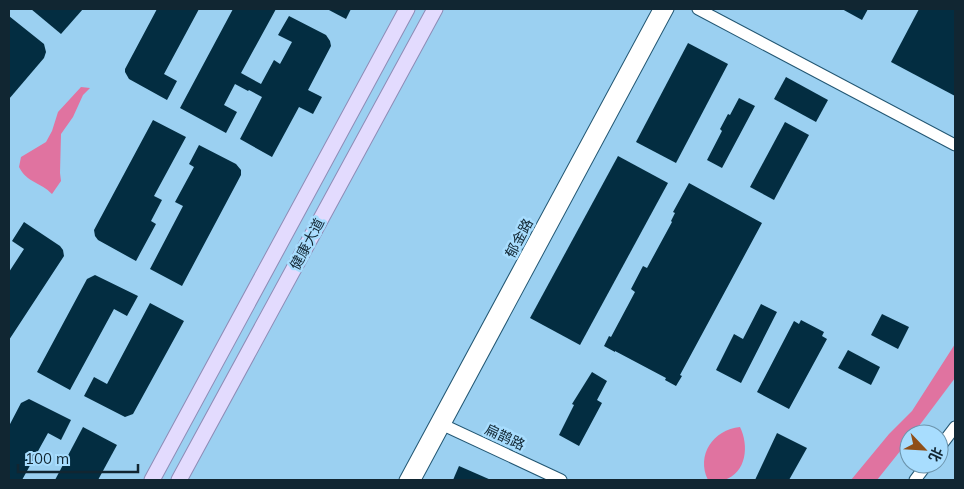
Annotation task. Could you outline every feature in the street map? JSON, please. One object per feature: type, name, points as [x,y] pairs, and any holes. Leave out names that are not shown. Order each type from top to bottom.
[{"type":"main road","name":"健康大道","points":[[152,480],[407,9]]},
{"type":"main road","name":"健康大道","points":[[179,480],[435,9]]},
{"type":"street","name":"郁金路","points":[[415,480],[441,424],[659,9]]},
{"type":"street","name":"郁金路","points":[[405,480],[441,424],[668,9]]},
{"type":"street","points":[[698,9],[955,144]]},
{"type":"street","name":"扁鹊路","points":[[441,424],[561,480]]},
{"type":"shaded area","points":[[81,87],[90,88],[83,95],[73,117],[61,134],[61,181],[52,194],[22,172],[19,167],[21,157],[46,142],[58,112]]},
{"type":"shaded area","points":[[955,344],[955,378],[920,424],[899,424],[912,411]]},
{"type":"shaded area","points":[[899,424],[899,452],[877,480],[851,480]]},
{"type":"shaded area","points":[[740,427],[745,442],[742,465],[732,476],[724,480],[708,480],[704,462],[709,445],[722,433]]},
{"type":"building","points":[[31,9],[83,9],[61,34]]},
{"type":"building","points":[[157,9],[199,9],[164,74],[177,81],[167,100],[129,79],[125,72]]},
{"type":"building","points":[[233,9],[276,9],[241,73],[261,84],[274,60],[280,64],[292,42],[278,35],[289,16],[326,35],[330,41],[331,46],[308,90],[322,97],[313,114],[299,107],[272,157],[240,139],[262,97],[249,90],[235,84],[224,105],[237,112],[226,133],[180,108]]},
{"type":"building","points":[[327,9],[351,9],[346,19]]},
{"type":"building","points":[[842,9],[868,9],[862,20]]},
{"type":"building","points":[[919,9],[955,9],[955,96],[891,62]]},
{"type":"building","points":[[9,16],[44,44],[46,52],[44,58],[9,99]]},
{"type":"building","points":[[688,43],[728,64],[676,163],[636,142]]},
{"type":"building","points":[[786,77],[828,100],[816,122],[774,99]]},
{"type":"building","points":[[739,98],[755,106],[722,168],[707,160],[722,131],[720,129]]},
{"type":"building","points":[[153,120],[186,137],[154,196],[162,200],[151,221],[156,224],[136,261],[98,240],[94,230]]},
{"type":"building","points":[[785,122],[809,135],[774,200],[750,187]]},
{"type":"building","points":[[199,145],[236,164],[241,170],[241,175],[182,286],[150,269],[183,206],[175,202],[194,167],[189,164]]},
{"type":"building","points":[[618,156],[668,183],[580,345],[530,318]]},
{"type":"building","points":[[689,183],[762,223],[680,375],[682,376],[676,386],[665,380],[666,378],[604,346],[609,336],[611,337],[635,292],[631,289],[643,266],[647,268],[672,222],[675,213],[673,212]]},
{"type":"building","points":[[24,222],[60,246],[64,256],[9,340],[9,272],[24,249],[12,241]]},
{"type":"building","points":[[95,275],[138,296],[127,316],[114,309],[70,390],[37,372],[87,279]]},
{"type":"building","points":[[150,303],[184,321],[133,414],[125,417],[84,396],[94,377],[107,384]]},
{"type":"building","points":[[761,304],[777,312],[741,383],[716,370],[734,334],[743,339]]},
{"type":"building","points":[[882,314],[909,327],[898,349],[871,335]]},
{"type":"building","points":[[801,320],[824,332],[822,336],[827,339],[789,409],[757,392],[794,321],[799,324]]},
{"type":"building","points":[[848,350],[880,367],[871,385],[838,368]]},
{"type":"building","points":[[592,372],[607,381],[597,400],[602,403],[579,446],[559,435],[574,405],[572,404]]},
{"type":"building","points":[[29,399],[71,420],[61,440],[48,433],[22,480],[9,480],[9,426],[21,403]]},
{"type":"building","points":[[83,427],[117,445],[98,480],[55,480]]},
{"type":"building","points":[[777,433],[807,448],[789,480],[755,480]]},
{"type":"building","points":[[459,466],[491,480],[453,480]]}]
